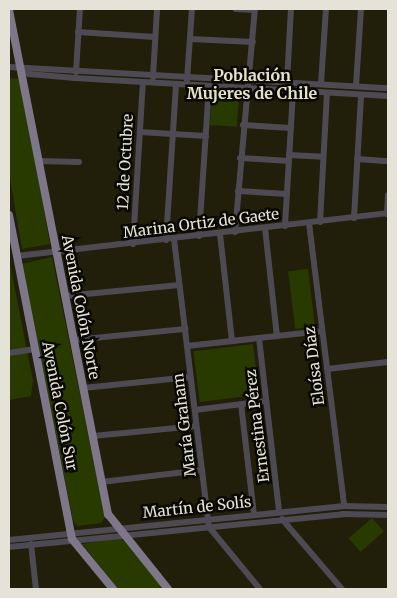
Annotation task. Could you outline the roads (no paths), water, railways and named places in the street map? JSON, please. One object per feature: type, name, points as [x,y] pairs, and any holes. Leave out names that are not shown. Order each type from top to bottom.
[{"type":"main road","name":"Avenida Colón Norte","points":[[9,10],[101,482],[114,527],[168,589]]},
{"type":"main road","name":"Avenida Colón Sur","points":[[9,215],[71,535],[113,589]]},
{"type":"street","points":[[75,78],[80,9]]},
{"type":"street","points":[[153,82],[157,9]]},
{"type":"street","points":[[187,84],[192,9]]},
{"type":"street","points":[[235,232],[243,125],[250,88],[255,9],[236,9]]},
{"type":"street","points":[[287,82],[291,9]]},
{"type":"street","points":[[322,84],[326,9]]},
{"type":"street","points":[[356,86],[361,9]]},
{"type":"street","points":[[78,32],[155,37]]},
{"type":"street","points":[[190,39],[253,42]]},
{"type":"street","points":[[9,67],[76,69],[388,88]]},
{"type":"street","points":[[20,68],[29,74],[75,78],[388,96]]},
{"type":"street","name":"12 de Octubre","points":[[133,244],[143,82]]},
{"type":"street","name":"María Graham","points":[[176,84],[170,240],[185,329],[209,527]]},
{"type":"street","points":[[200,236],[209,86]]},
{"type":"street","points":[[285,226],[293,91]]},
{"type":"street","points":[[320,222],[327,93]]},
{"type":"street","points":[[354,218],[361,95]]},
{"type":"street","points":[[243,125],[291,128]]},
{"type":"street","points":[[140,132],[206,136]]},
{"type":"street","points":[[240,158],[323,157]]},
{"type":"street","points":[[358,159],[388,161]]},
{"type":"street","points":[[38,161],[79,162]]},
{"type":"street","points":[[238,191],[287,194]]},
{"type":"street","points":[[388,195],[388,213]]},
{"type":"street","name":"Marina Ortiz de Gaete","points":[[17,256],[170,240],[388,213]]},
{"type":"street","name":"Eloísa Díaz","points":[[309,223],[344,506]]},
{"type":"street","points":[[265,228],[277,336]]},
{"type":"street","points":[[220,234],[232,341]]},
{"type":"street","points":[[65,296],[179,285]]},
{"type":"street","points":[[74,340],[185,329]]},
{"type":"street","points":[[187,346],[322,330]]},
{"type":"street","name":"Ernestina Pérez","points":[[259,338],[279,511]]},
{"type":"street","points":[[9,353],[35,349]]},
{"type":"street","points":[[327,369],[388,362]]},
{"type":"street","points":[[83,388],[190,377]]},
{"type":"street","points":[[194,410],[266,401]]},
{"type":"street","points":[[241,404],[254,514]]},
{"type":"street","points":[[93,436],[196,426]]},
{"type":"street","points":[[101,482],[202,470]]},
{"type":"street","name":"Martín de Solís","points":[[9,547],[114,527],[344,506],[388,507]]},
{"type":"street","name":"Martín de Solís","points":[[9,540],[71,535],[121,535],[282,519],[388,515]]},
{"type":"street","points":[[282,519],[342,589]]},
{"type":"street","points":[[209,527],[260,589]]},
{"type":"street","points":[[30,544],[36,589]]},
{"type":"district","name":"Población Mujeres de Chile","points":[[252,84]]}]
